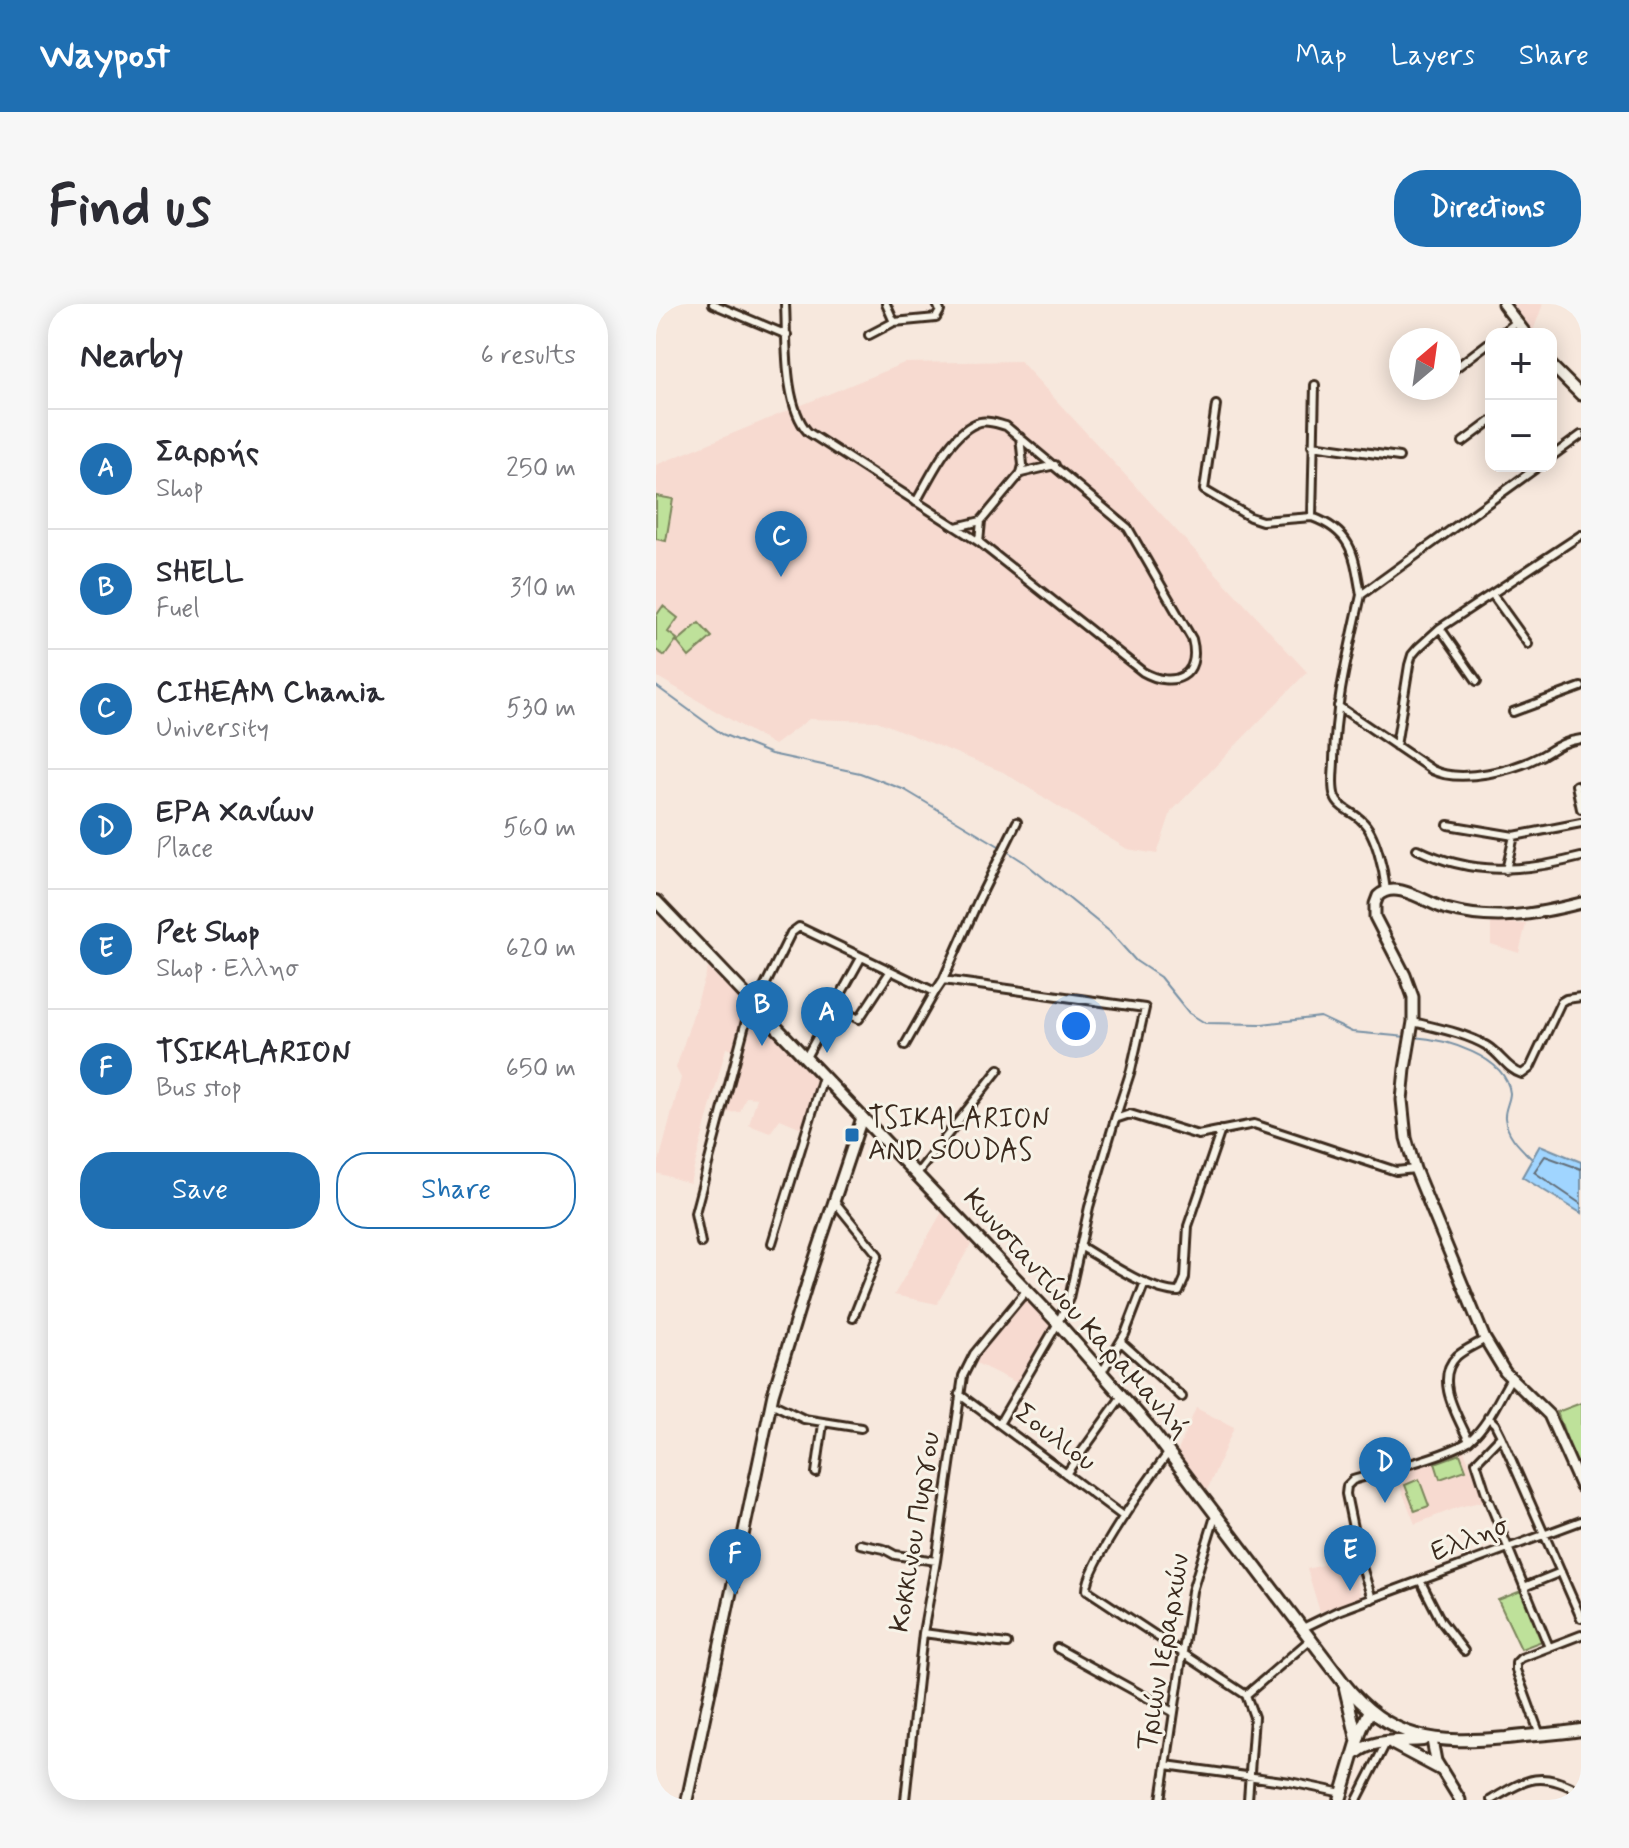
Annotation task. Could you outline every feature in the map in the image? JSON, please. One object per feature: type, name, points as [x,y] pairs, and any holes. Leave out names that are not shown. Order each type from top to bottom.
[{"type":"main road","points":[[1503,304],[1521,328]]},
{"type":"main road","points":[[1557,374],[1581,395]]},
{"type":"main road","points":[[1581,903],[1524,916],[1480,917],[1444,908],[1399,890],[1386,890],[1378,896],[1374,912],[1413,997],[1402,1100],[1406,1138],[1415,1169],[1485,1339],[1511,1378],[1549,1415],[1581,1487]]},
{"type":"main road","name":"Κωνσταντίνου Καραμανλή","points":[[656,901],[1058,1323],[1122,1395],[1216,1512],[1343,1682],[1370,1710],[1408,1732],[1432,1740]]},
{"type":"main road","points":[[687,1800],[771,1403],[862,1118]]},
{"type":"main road","points":[[1343,1682],[1358,1741]]},
{"type":"main road","points":[[1341,1796],[1370,1710]]},
{"type":"main road","points":[[1353,1756],[1362,1748],[1387,1742],[1467,1741],[1581,1730]]},
{"type":"main road","points":[[1432,1740],[1433,1755],[1459,1799]]},
{"type":"main road","points":[[1387,1742],[1440,1769]]},
{"type":"street","points":[[713,304],[787,335]]},
{"type":"street","points":[[785,304],[792,403],[808,432],[916,502],[979,542],[1143,672],[1161,681],[1172,681],[1187,672],[1195,650],[1192,639],[1128,528],[1006,426],[989,421],[969,428],[941,459],[916,502]]},
{"type":"street","points":[[886,304],[894,322]]},
{"type":"street","points":[[869,335],[894,322],[936,318],[940,311],[937,304]]},
{"type":"street","points":[[1508,328],[1516,322]]},
{"type":"street","points":[[1461,364],[1485,346]]},
{"type":"street","points":[[1312,517],[1315,385]]},
{"type":"street","points":[[1216,405],[1204,490],[1262,521],[1312,517],[1342,533],[1351,548],[1361,595],[1334,736],[1335,797],[1369,830],[1384,872],[1386,890]]},
{"type":"street","points":[[1463,442],[1485,426]]},
{"type":"street","points":[[1557,453],[1581,435]]},
{"type":"street","points":[[979,542],[981,521],[1021,473],[1020,436]]},
{"type":"street","points":[[1312,445],[1399,457]]},
{"type":"street","points":[[1021,473],[1055,465]]},
{"type":"street","points":[[1361,595],[1531,472]]},
{"type":"street","points":[[956,527],[981,521]]},
{"type":"street","points":[[1396,746],[1412,655],[1440,628],[1581,535]]},
{"type":"street","points":[[1492,594],[1528,644]]},
{"type":"street","points":[[1440,628],[1477,681]]},
{"type":"street","points":[[1513,712],[1581,687]]},
{"type":"street","points":[[1338,706],[1437,772],[1470,776],[1530,760],[1559,744],[1581,739]]},
{"type":"street","points":[[1576,785],[1581,809]]},
{"type":"street","points":[[905,1045],[943,980],[1017,822]]},
{"type":"street","points":[[1448,825],[1514,836],[1581,823]]},
{"type":"street","points":[[1506,870],[1514,836]]},
{"type":"street","points":[[1417,849],[1460,866],[1506,870],[1581,857]]},
{"type":"street","points":[[701,1243],[695,1213],[753,1004],[791,933],[797,928],[807,929],[935,992]]},
{"type":"street","points":[[805,1059],[861,958]]},
{"type":"street","points":[[834,1007],[859,1019],[890,972]]},
{"type":"street","points":[[943,980],[1145,1008],[1131,1070],[1080,1246],[1069,1298],[1058,1323],[999,1424]]},
{"type":"street","points":[[1412,1025],[1473,1039],[1487,1046],[1522,1074],[1530,1068],[1561,1002],[1581,997]]},
{"type":"street","points":[[916,1175],[999,1069]]},
{"type":"street","points":[[772,1243],[823,1077]]},
{"type":"street","points":[[1115,1119],[1130,1114],[1198,1135],[1254,1124],[1271,1127],[1396,1171],[1415,1169]]},
{"type":"street","points":[[1080,1246],[1145,1282],[1179,1292],[1182,1288],[1188,1226],[1221,1130]]},
{"type":"street","points":[[834,1201],[878,1255],[853,1318]]},
{"type":"street","points":[[1101,1372],[1121,1342],[1145,1282]]},
{"type":"street","name":"Κοκκινου Πυργου","points":[[905,1800],[923,1633],[959,1394],[966,1367],[974,1354],[1026,1291]]},
{"type":"street","points":[[1469,1441],[1447,1390],[1446,1377],[1457,1357],[1485,1339]]},
{"type":"street","points":[[1121,1342],[1182,1397]]},
{"type":"street","points":[[1372,1599],[1359,1557],[1347,1486],[1353,1480],[1453,1449],[1469,1441],[1488,1417],[1511,1378]]},
{"type":"street","name":"Σουλιου","points":[[959,1394],[1124,1517]]},
{"type":"street","points":[[1066,1474],[1122,1395]]},
{"type":"street","points":[[771,1403],[804,1419],[861,1428]]},
{"type":"street","points":[[1488,1417],[1501,1436],[1581,1618]]},
{"type":"street","points":[[816,1473],[823,1424]]},
{"type":"street","points":[[1501,1436],[1476,1462],[1508,1550],[1549,1647]]},
{"type":"street","points":[[1169,1452],[1124,1517],[1088,1580],[1087,1590],[1246,1695],[1254,1717],[1248,1800]]},
{"type":"street","name":"Τριών Ιεραρχών","points":[[1161,1800],[1195,1577],[1216,1512]]},
{"type":"street","name":"Ελλησ","points":[[1303,1628],[1324,1617],[1581,1521]]},
{"type":"street","points":[[860,1544],[884,1549],[895,1555],[936,1561]]},
{"type":"street","points":[[1524,1587],[1561,1572]]},
{"type":"street","points":[[1421,1582],[1441,1621],[1464,1651]]},
{"type":"street","points":[[923,1633],[1007,1644]]},
{"type":"street","points":[[1540,1735],[1515,1665],[1521,1658],[1581,1635]]},
{"type":"street","points":[[1246,1695],[1311,1639]]},
{"type":"street","points":[[1057,1648],[1173,1712]]},
{"type":"street","points":[[1357,1800],[1387,1742]]},
{"type":"street","points":[[1166,1765],[1290,1782],[1341,1796]]},
{"type":"street","points":[[1491,1800],[1522,1782],[1541,1777],[1581,1792]]},
{"type":"shaded area","points":[[1511,304],[1543,304],[1534,328],[1531,328]]},
{"type":"shaded area","points":[[1020,361],[1307,672],[1171,812],[1157,854],[1127,849],[1003,772],[877,721],[809,719],[774,745],[656,676],[656,465],[904,363]]},
{"type":"shaded area","points":[[1491,922],[1526,924],[1519,953],[1491,944]]},
{"type":"shaded area","points":[[708,968],[746,1006],[733,1050],[726,1048],[690,1183],[656,1173],[681,1078],[676,1068]]},
{"type":"shaded area","points":[[753,1008],[819,1081],[804,1129],[780,1119],[770,1133],[749,1125],[757,1098],[746,1097],[740,1112],[722,1113]]},
{"type":"shaded area","points":[[942,1212],[971,1244],[937,1304],[894,1295]]},
{"type":"shaded area","points":[[1023,1294],[1052,1326],[1017,1383],[972,1361]]},
{"type":"shaded area","points":[[1196,1408],[1234,1427],[1206,1493],[1177,1453]]},
{"type":"shaded area","points":[[1463,1448],[1484,1501],[1415,1524],[1395,1473]]},
{"type":"shaded area","points":[[1350,1558],[1361,1597],[1320,1612],[1307,1569]]},
{"type":"green space","points":[[656,496],[673,499],[666,541],[656,539]]},
{"type":"green space","points":[[663,606],[678,618],[668,632],[677,639],[665,656],[656,650],[656,616]]},
{"type":"green space","points":[[699,623],[712,637],[689,657],[677,642]]},
{"type":"green space","points":[[1581,1403],[1581,1478],[1557,1412]]},
{"type":"green space","points":[[1460,1454],[1466,1470],[1440,1479],[1435,1463]]},
{"type":"green space","points":[[1419,1479],[1429,1506],[1415,1511],[1405,1485]]},
{"type":"green space","points":[[1521,1591],[1542,1641],[1521,1649],[1498,1600]]},
{"type":"water","points":[[1540,1145],[1581,1162],[1581,1213],[1522,1177]]},
{"type":"waterway","points":[[656,686],[722,734],[771,754],[860,773],[905,790],[999,846],[1024,862],[1109,931],[1136,961],[1160,977],[1189,1013],[1205,1023],[1262,1024],[1320,1017],[1352,1032],[1407,1037]]},
{"type":"waterway","points":[[1413,1037],[1457,1046],[1498,1069],[1510,1093],[1505,1115],[1508,1130],[1532,1159]]},
{"type":"place","name":"CIHEAM Chania","points":[[781,577]]},
{"type":"place","name":"SHELL","points":[[762,1046]]},
{"type":"place","name":"Σαρρής","points":[[827,1053]]},
{"type":"place","name":"TSIKALARION AND SOUDAS","points":[[852,1135]]},
{"type":"place","name":"ΕΡΑ Χανίων","points":[[1385,1503]]},
{"type":"place","name":"Pet Shop","points":[[1350,1591]]},
{"type":"place","name":"TSIKALARION","points":[[735,1595]]}]
